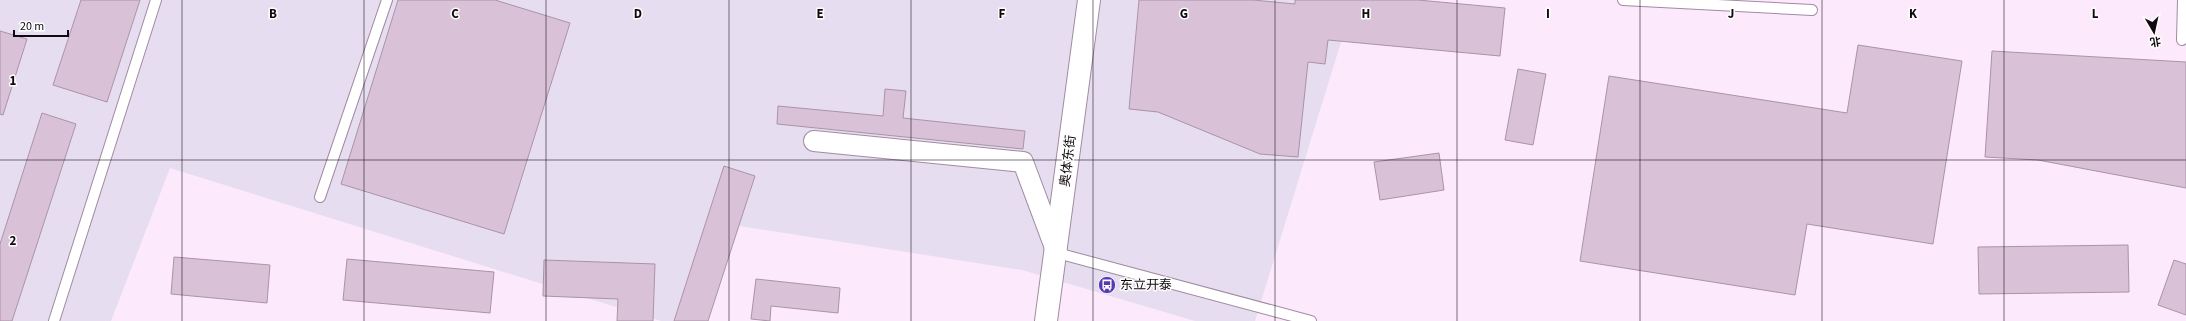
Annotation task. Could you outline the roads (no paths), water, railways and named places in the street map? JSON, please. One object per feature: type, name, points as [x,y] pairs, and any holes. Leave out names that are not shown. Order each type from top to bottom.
[{"type":"main road","name":"奥体东街","points":[[1046,321],[1057,253],[1089,0]]},
{"type":"street","points":[[814,141],[1023,162],[1057,253]]},
{"type":"lane","points":[[54,321],[156,0]]},
{"type":"lane","points":[[320,197],[387,0]]},
{"type":"lane","points":[[1623,0],[1812,10]]},
{"type":"lane","points":[[2182,40],[2183,0]]},
{"type":"lane","points":[[1057,253],[1311,321]]},
{"type":"place","name":"东立开泰","points":[[1107,285]]}]
